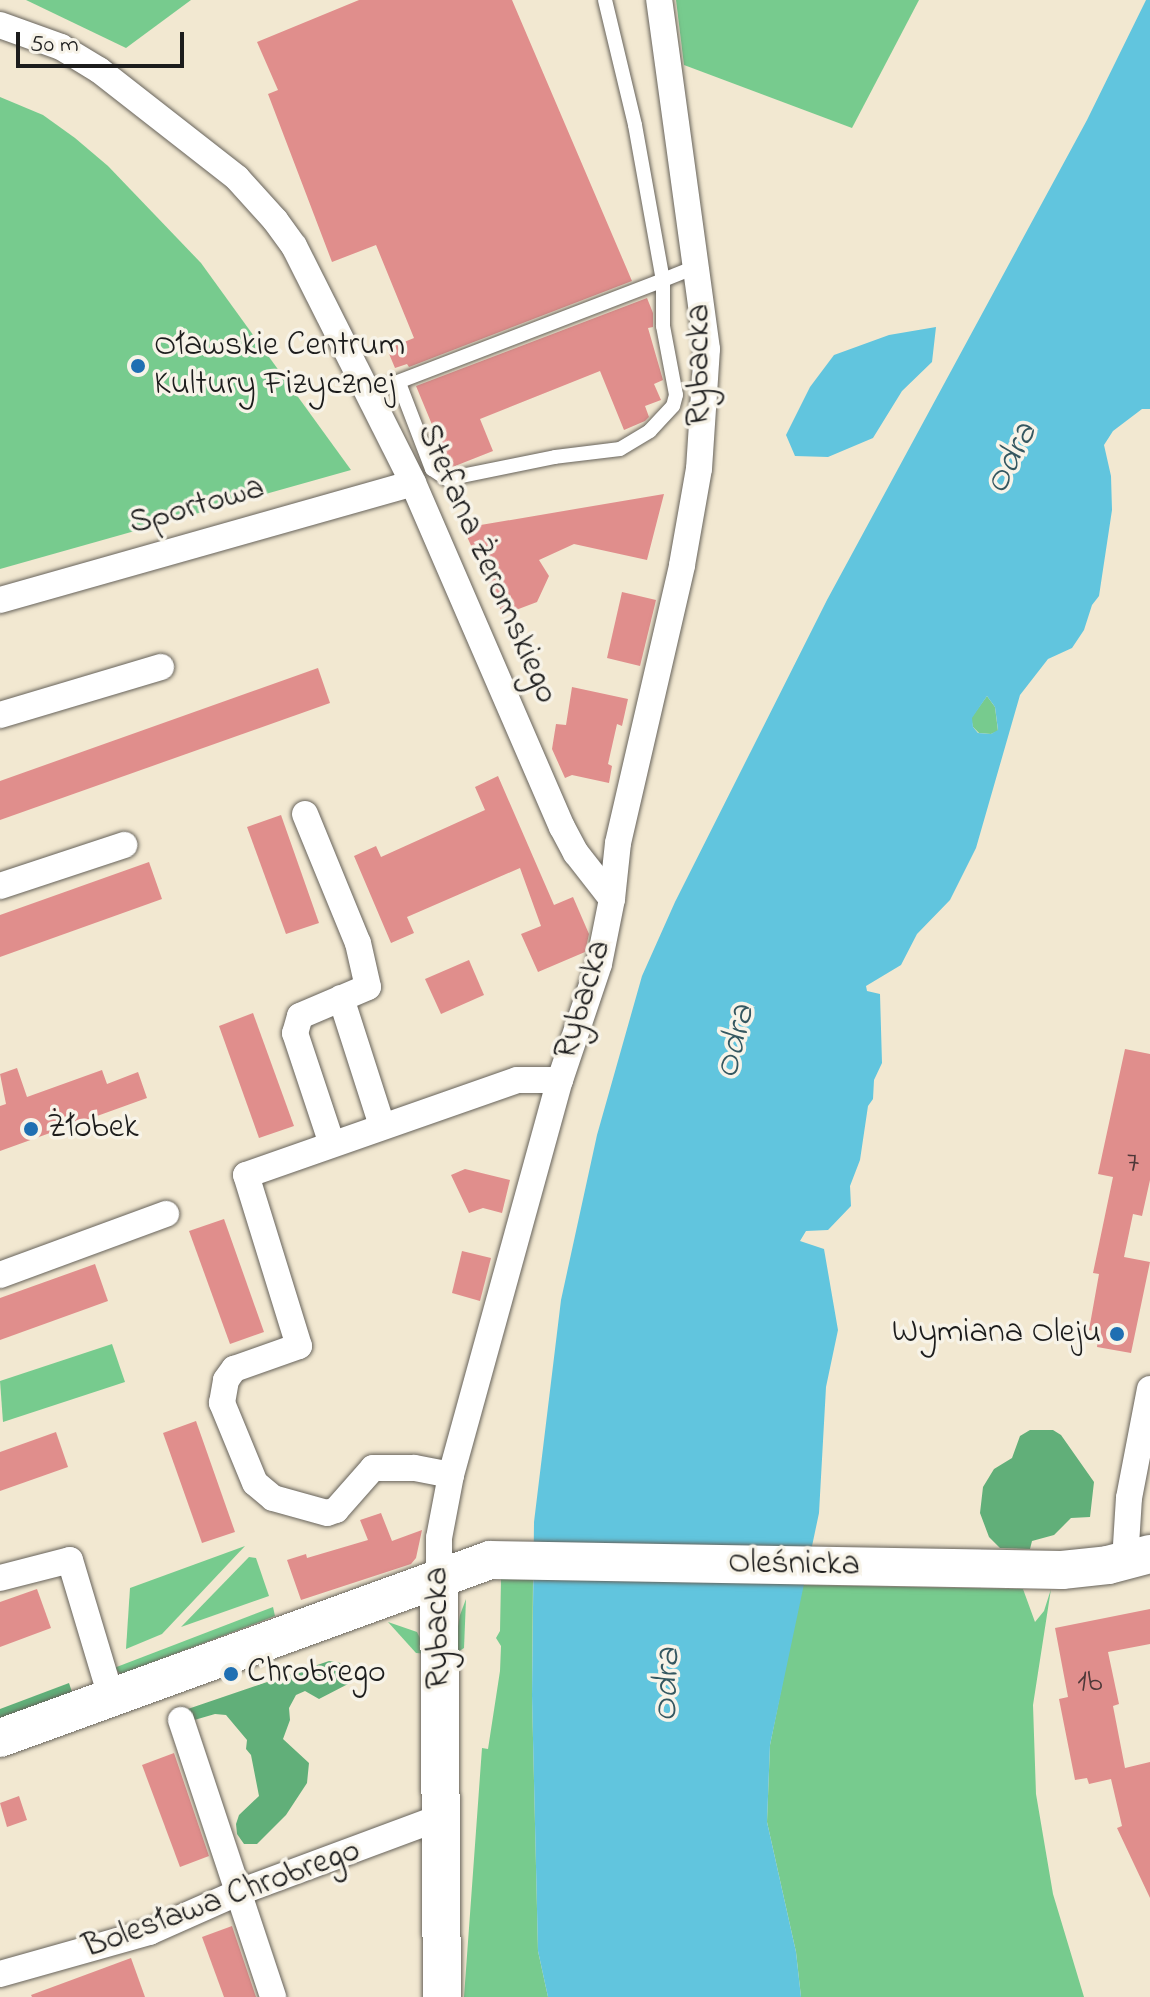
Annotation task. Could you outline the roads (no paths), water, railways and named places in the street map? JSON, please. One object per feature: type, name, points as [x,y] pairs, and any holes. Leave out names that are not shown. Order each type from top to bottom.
[{"type":"main road","name":"Oleśnicka","points":[[439,1577],[490,1560],[1025,1570],[1076,1569],[1137,1557]]},
{"type":"main road","points":[[0,1738],[439,1577]]},
{"type":"main road","name":"Rybacka","points":[[439,1577],[439,1995]]},
{"type":"street","name":"Rybacka","points":[[439,1577],[439,1538],[451,1475],[560,1080],[599,964],[612,899],[618,843],[682,565],[699,469],[708,367],[697,266],[659,0]]},
{"type":"street","name":"Stefana Żeromskiego","points":[[0,25],[79,56],[237,178],[294,246],[413,483],[562,827],[576,853],[612,899]]},
{"type":"street","name":"Sportowa","points":[[0,600],[413,483]]},
{"type":"street","points":[[0,715],[161,667]]},
{"type":"street","points":[[305,814],[358,943],[368,987],[300,1016],[295,1033],[332,1144]]},
{"type":"street","points":[[0,886],[124,845]]},
{"type":"street","points":[[341,998],[382,1126]]},
{"type":"street","points":[[451,1475],[404,1467],[373,1468],[325,1523],[317,1512],[273,1498],[259,1488],[222,1403],[226,1380],[234,1369],[299,1346],[246,1175],[517,1080],[560,1080]]},
{"type":"street","points":[[0,1275],[166,1214]]},
{"type":"street","points":[[1137,1557],[1127,1507],[1150,1389]]},
{"type":"street","points":[[0,1578],[70,1560],[111,1697]]},
{"type":"street","points":[[181,1720],[273,1997]]},
{"type":"street","name":"Bolesława Chrobrego","points":[[0,1974],[101,1939],[149,1932],[237,1893],[441,1817]]},
{"type":"lane","points":[[399,383],[432,469],[447,479],[555,457],[620,449],[667,416],[676,395],[663,326],[663,280],[635,125],[605,0]]},
{"type":"lane","points":[[369,393],[697,266]]},
{"type":"water","name":"Odra","points":[[1146,0],[1150,0],[1150,409],[1142,409],[1113,431],[1104,445],[1111,476],[1112,510],[1099,596],[1072,648],[1048,659],[1020,695],[976,848],[950,900],[917,934],[901,965],[866,986],[867,991],[880,994],[882,1063],[874,1080],[860,1160],[850,1186],[851,1206],[828,1230],[806,1231],[800,1241],[824,1249],[838,1330],[826,1387],[819,1513],[770,1745],[767,1822],[796,1952],[801,1997],[548,1997],[538,1951],[532,1696],[534,1522],[561,1300],[597,1135],[642,976],[675,902],[827,600],[1087,120]],"holes":[[[987,696],[995,707],[998,730],[991,734],[978,733],[973,727],[972,718]]]},
{"type":"water","points":[[936,327],[932,362],[902,391],[873,438],[828,457],[795,456],[786,435],[810,387],[834,355],[889,335]]},
{"type":"place","name":"Oławskie Centrum Kultury Fizycznej","points":[[138,366]]},
{"type":"place","name":"Żłobek","points":[[31,1129]]},
{"type":"place","name":"Wymiana Oleju","points":[[1117,1334]]},
{"type":"place","name":"Chrobrego","points":[[231,1674]]}]
